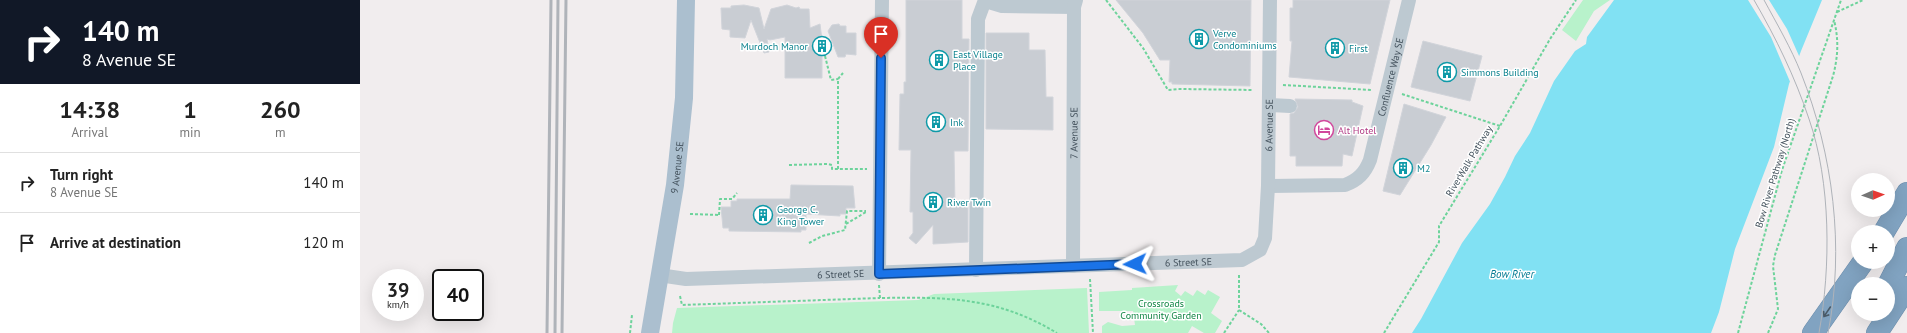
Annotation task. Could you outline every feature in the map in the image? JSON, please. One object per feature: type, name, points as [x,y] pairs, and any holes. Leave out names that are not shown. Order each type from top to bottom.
[{"type":"highway","points":[[1888,225],[1907,193]]},
{"type":"highway","points":[[1892,277],[1907,248]]},
{"type":"highway","points":[[1813,333],[1858,269]]},
{"type":"highway","points":[[1877,333],[1907,287]]},
{"type":"highway","points":[[1863,333],[1869,321]]},
{"type":"main road","name":"9 Avenue SE","points":[[650,333],[675,185],[684,98],[686,0]]},
{"type":"street","points":[[879,274],[882,0]]},
{"type":"street","points":[[976,270],[978,20],[985,0]]},
{"type":"street","points":[[989,0],[992,4],[1002,6],[1075,3]]},
{"type":"street","name":"6 Avenue SE","points":[[1260,250],[1265,238],[1268,186],[1270,0]]},
{"type":"street","name":"Confluence Way SE","points":[[1268,186],[1345,185],[1354,181],[1365,172],[1372,152],[1409,0]]},
{"type":"street","name":"7 Avenue SE","points":[[1073,266],[1075,3]]},
{"type":"street","points":[[1269,105],[1290,106]]},
{"type":"street","name":"6 Street SE","points":[[659,275],[686,279],[879,274],[1242,260],[1260,250]]},
{"type":"path","points":[[1106,0],[1142,48],[1168,90],[1253,90]]},
{"type":"path","name":"RiverWalk Pathway","points":[[1384,333],[1439,242],[1439,226],[1500,126],[1550,38],[1576,0]]},
{"type":"path","name":"Bow River Pathway (North)","points":[[1738,333],[1782,170],[1822,59],[1841,0]]},
{"type":"path","points":[[1836,12],[1862,0]]},
{"type":"path","name":"Bow River Pathway (North)","points":[[1768,333],[1778,309],[1774,266],[1775,255],[1833,76],[1838,56],[1837,32],[1834,19]]},
{"type":"path","points":[[825,56],[831,80],[838,79]]},
{"type":"path","points":[[838,169],[838,79],[843,73]]},
{"type":"path","points":[[1283,85],[1372,90]]},
{"type":"path","points":[[1402,94],[1500,126]]},
{"type":"path","points":[[789,165],[828,164],[832,165],[832,169],[867,169]]},
{"type":"path","points":[[690,214],[720,214],[720,199],[732,199],[737,193]]},
{"type":"path","points":[[809,243],[822,236],[845,230],[847,211],[867,211],[846,224]]},
{"type":"path","points":[[879,274],[880,298]]},
{"type":"path","points":[[1224,333],[1239,310],[1239,275]]},
{"type":"path","points":[[1090,279],[1093,333]]},
{"type":"path","points":[[680,296],[682,305],[880,298],[944,298],[978,302],[1022,314],[1057,333]]},
{"type":"path","points":[[1239,310],[1261,324],[1269,333]]},
{"type":"path","points":[[630,333],[632,314]]},
{"type":"green space","points":[[1583,0],[1610,0],[1594,11],[1576,41],[1562,30]]},
{"type":"green space","name":"Crossroads Community Garden","points":[[1178,285],[1175,291],[1181,296],[1185,291],[1193,296],[1197,290],[1205,295],[1208,290],[1220,297],[1211,313],[1222,321],[1215,333],[1204,333],[1192,326],[1188,333],[1102,333],[1102,326],[1108,322],[1122,326],[1135,325],[1133,311],[1099,311],[1099,292]]},
{"type":"green space","points":[[1087,288],[1089,333],[672,333],[677,308],[918,300],[934,294]]},
{"type":"water","name":"Bow River","points":[[1614,0],[1822,0],[1789,84],[1774,147],[1735,249],[1719,312],[1711,333],[1412,333],[1462,243],[1490,204],[1515,156],[1530,133],[1554,81],[1575,51],[1586,44],[1587,37]]},
{"type":"pier","points":[[1748,0],[1769,0],[1787,29],[1800,58],[1791,84],[1771,37]]},
{"type":"building","points":[[906,0],[962,0],[962,39],[969,39],[968,151],[954,151],[955,206],[968,206],[968,242],[933,244],[933,225],[916,244],[909,238],[913,233],[913,212],[910,212],[911,150],[899,150],[900,94],[904,94],[904,82],[906,82]]},
{"type":"building","name":"Verve Condominiums","points":[[1116,0],[1251,0],[1250,86],[1172,84],[1172,82],[1169,82],[1170,60],[1160,60],[1143,33]]},
{"type":"building","name":"First","points":[[1293,0],[1390,0],[1370,84],[1289,77],[1292,41],[1290,41],[1290,8],[1293,8]]},
{"type":"building","name":"Murdoch Manor","points":[[744,5],[759,8],[764,29],[771,9],[787,5],[796,8],[799,7],[800,9],[809,9],[810,28],[820,24],[824,56],[822,55],[822,78],[785,78],[785,37],[770,40],[767,39],[769,52],[764,53],[751,20],[745,38],[730,37],[730,30],[722,29],[721,8],[731,8],[731,6]]},
{"type":"building","points":[[839,24],[840,26],[846,26],[846,33],[856,33],[856,55],[846,54],[845,57],[838,57],[828,31],[832,25]]},
{"type":"building","points":[[986,33],[1029,33],[1029,50],[1045,50],[1046,97],[1053,97],[1053,130],[986,129]]},
{"type":"building","name":"Simmons Building","points":[[1423,41],[1482,56],[1470,101],[1411,87]]},
{"type":"building","name":"Alt Hotel","points":[[1295,99],[1352,100],[1352,102],[1363,106],[1352,156],[1343,154],[1342,166],[1296,166],[1296,156],[1290,156],[1290,114],[1294,113],[1298,107]]},
{"type":"building","name":"M2","points":[[1404,104],[1446,117],[1431,145],[1400,195],[1383,191]]},
{"type":"building","name":"George C. King Tower","points":[[791,185],[853,186],[855,208],[846,208],[846,214],[840,214],[840,216],[806,214],[806,230],[801,230],[801,232],[729,231],[729,228],[723,228],[721,207],[731,207],[731,201],[737,201],[737,199],[790,199]]},
{"type":"tram line","points":[[1754,0],[1770,29],[1798,88],[1809,119],[1822,170],[1827,225],[1827,253],[1826,281],[1819,333]]},
{"type":"tram line","points":[[1764,0],[1801,73],[1812,104],[1828,168],[1833,202],[1835,235],[1833,301],[1828,333]]},
{"type":"railway","points":[[547,333],[551,0]]},
{"type":"railway","points":[[555,333],[558,0]]},
{"type":"railway","points":[[562,333],[566,0]]},
{"type":"place","name":"Verve Condominiums","points":[[1199,39]]},
{"type":"place","name":"Murdoch Manor","points":[[822,46]]},
{"type":"place","name":"First","points":[[1335,48]]},
{"type":"place","name":"East Village Place","points":[[939,60]]},
{"type":"place","name":"Simmons Building","points":[[1447,72]]},
{"type":"place","name":"Ink","points":[[936,122]]},
{"type":"place","name":"Alt Hotel","points":[[1324,130]]},
{"type":"place","name":"M2","points":[[1403,168]]},
{"type":"place","name":"River Twin","points":[[933,202]]},
{"type":"place","name":"George C. King Tower","points":[[763,215]]},
{"type":"route","points":[[881,58],[879,274],[1135,264]]}]
